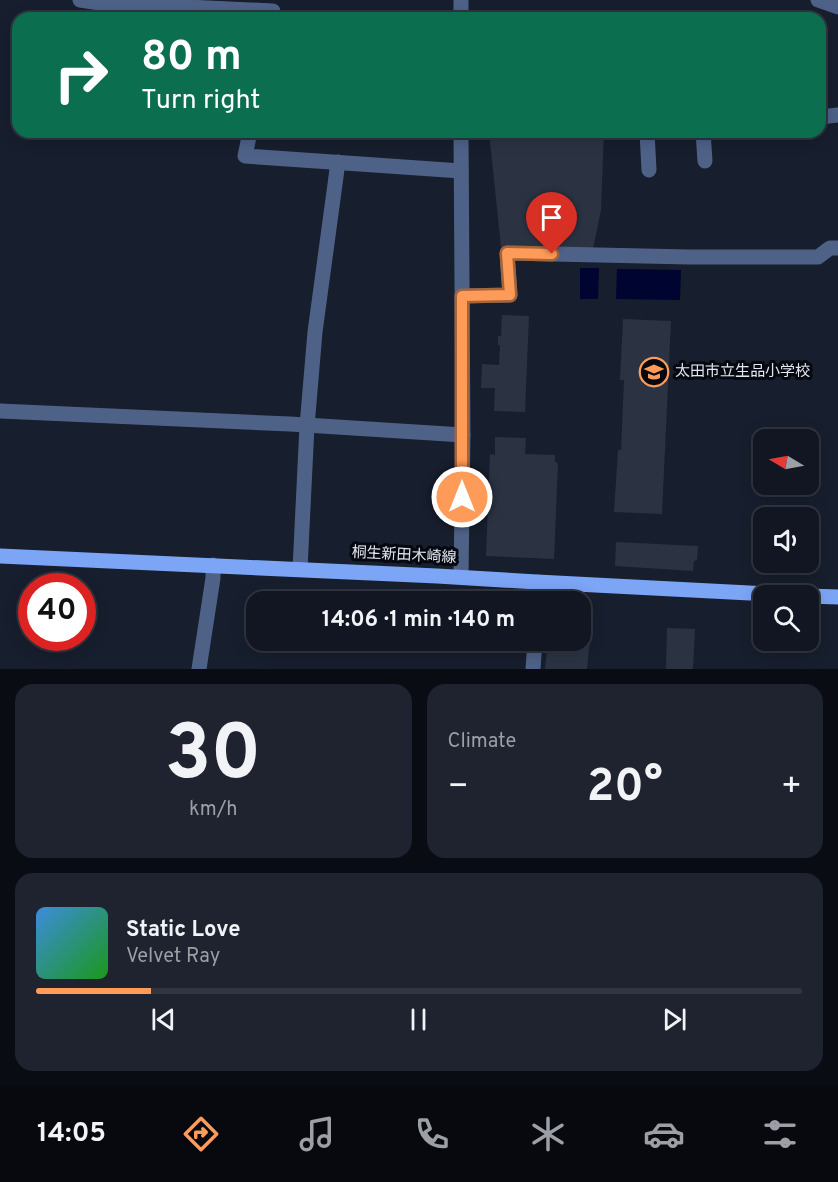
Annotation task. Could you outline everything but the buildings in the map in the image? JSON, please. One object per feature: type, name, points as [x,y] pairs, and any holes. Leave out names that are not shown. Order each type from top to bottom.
[{"type":"main road","name":"桐生新田木崎線","points":[[0,556],[300,569],[753,593]]},
{"type":"main road","name":"桐生新田木崎線","points":[[819,596],[838,597]]},
{"type":"street","points":[[80,0],[100,3],[274,10]]},
{"type":"street","points":[[818,0],[838,7]]},
{"type":"street","points":[[249,138],[245,156],[461,171]]},
{"type":"street","points":[[461,138],[463,435],[461,577]]},
{"type":"street","points":[[647,138],[649,170]]},
{"type":"street","points":[[703,138],[705,161]]},
{"type":"street","points":[[300,569],[307,426],[315,332],[338,162]]},
{"type":"street","points":[[462,296],[510,295],[507,253],[818,257],[830,248],[838,248]]},
{"type":"street","points":[[0,411],[463,435]]},
{"type":"street","points":[[200,669],[213,565]]},
{"type":"street","points":[[537,582],[537,591]]},
{"type":"street","points":[[534,669],[535,651]]},
{"type":"water","points":[[580,268],[599,268],[598,299],[580,299]]},
{"type":"water","points":[[617,269],[681,270],[680,300],[616,299]]},
{"type":"place","name":"太田市立生品小学校","points":[[654,372]]},
{"type":"route","points":[[462,497],[462,296],[510,295],[507,253],[552,254]]}]
